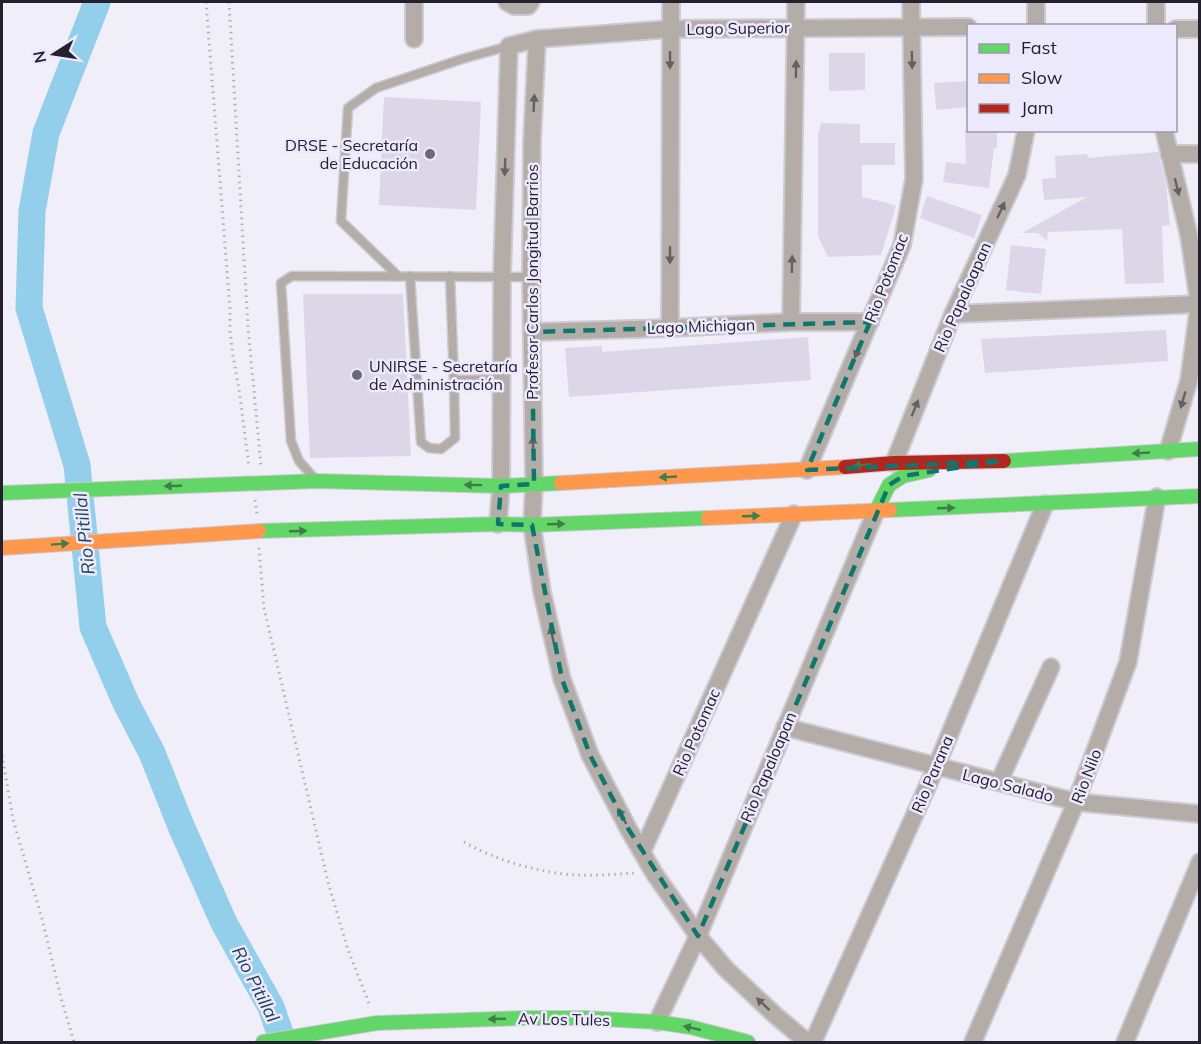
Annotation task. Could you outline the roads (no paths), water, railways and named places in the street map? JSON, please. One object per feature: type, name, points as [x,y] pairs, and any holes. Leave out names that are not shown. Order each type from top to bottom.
[{"type":"street","points":[[414,2],[414,39]]},
{"type":"street","points":[[507,2],[514,6],[528,6],[531,2]]},
{"type":"street","points":[[670,328],[671,2]]},
{"type":"street","points":[[791,322],[796,2]]},
{"type":"street","name":"Rio Potomac","points":[[807,470],[902,245],[914,179],[911,2]]},
{"type":"street","points":[[1036,2],[1036,24]]},
{"type":"street","points":[[1156,2],[1156,24]]},
{"type":"street","name":"Lago Superior","points":[[509,46],[537,39],[670,29],[967,27]]},
{"type":"street","points":[[1177,29],[1200,29]]},
{"type":"street","name":"Profesor Carlos Jongitud Barrios","points":[[537,39],[532,141],[534,484],[532,525],[542,592],[562,679],[590,755],[654,873],[698,936],[726,969],[807,1042]]},
{"type":"street","name":"Profesor Carlos Jongitud Barrios","points":[[498,524],[501,486],[502,276],[509,46]]},
{"type":"street","name":"Rio Papaloapan","points":[[894,463],[952,314],[1017,175],[1026,132]]},
{"type":"street","points":[[1164,132],[1189,236],[1199,304],[1189,380],[1168,451]]},
{"type":"street","points":[[506,140],[532,141]]},
{"type":"street","points":[[1169,154],[1200,154]]},
{"type":"street","points":[[952,314],[1199,304]]},
{"type":"street","name":"Lago Michigan","points":[[532,332],[791,322],[870,322]]},
{"type":"street","points":[[2,493],[317,481],[501,486],[807,470],[894,463],[1002,461],[1200,449]]},
{"type":"street","points":[[876,511],[890,485],[903,476],[1002,461]]},
{"type":"street","points":[[2,548],[240,532],[498,524],[532,525],[1200,496]]},
{"type":"street","name":"Rio Nilo","points":[[974,1042],[1077,802],[1128,662],[1157,497]]},
{"type":"street","name":"Rio Parana","points":[[813,1042],[936,766],[1045,504]]},
{"type":"street","name":"Rio Papaloapan","points":[[657,1022],[698,936],[876,511]]},
{"type":"street","name":"Rio Potomac","points":[[642,852],[794,514]]},
{"type":"street","points":[[999,782],[1051,667]]},
{"type":"street","name":"Lago Salado","points":[[785,727],[1077,802],[1200,814]]},
{"type":"street","points":[[1125,1042],[1200,862]]},
{"type":"street","name":"Av Los Tules","points":[[263,1042],[377,1023],[524,1018],[585,1018],[657,1022],[690,1027],[748,1042]]},
{"type":"lane","points":[[398,276],[341,221],[348,108],[375,88],[462,58],[509,46]]},
{"type":"lane","points":[[317,481],[299,461],[291,441],[281,283],[292,276],[531,277]]},
{"type":"lane","points":[[410,276],[421,442],[429,448],[441,449],[455,438],[450,276]]},
{"type":"lane","points":[[454,380],[501,379]]},
{"type":"waterway","name":"Rio Pitillal","points":[[97,2],[46,133],[32,211],[29,308],[77,465],[93,627],[126,703],[152,753],[224,923],[271,1007],[283,1042]]},
{"type":"place","name":"DRSE - Secretaría de Educación","points":[[430,154]]},
{"type":"place","name":"UNIRSE - Secretaría de Administración","points":[[357,375]]}]
